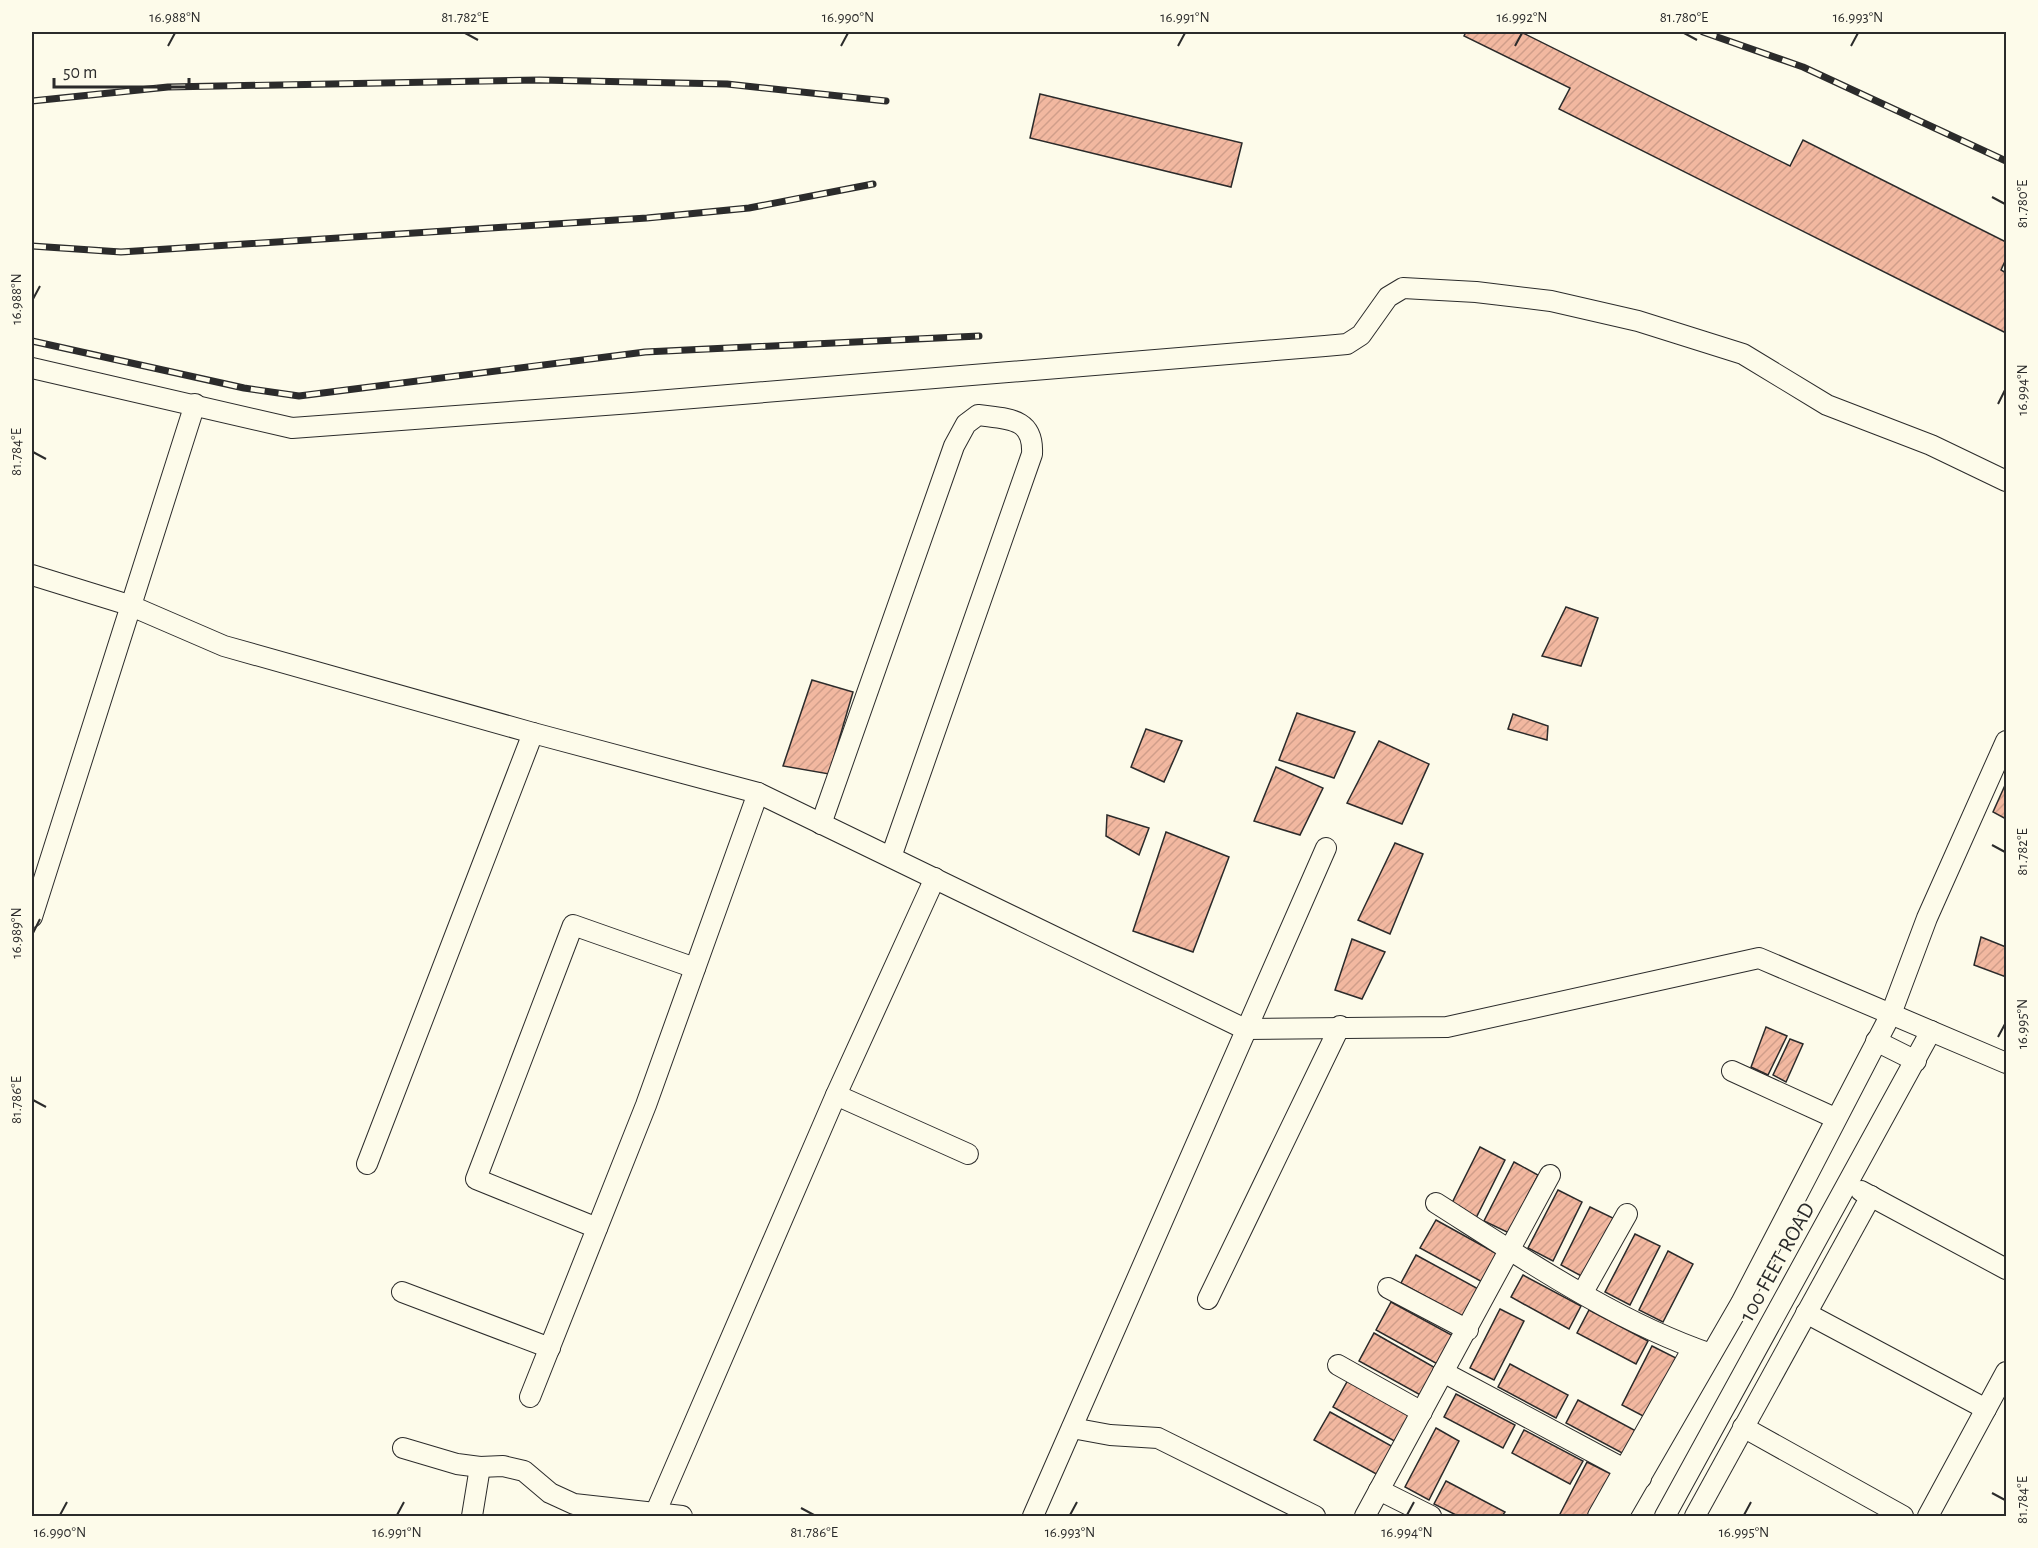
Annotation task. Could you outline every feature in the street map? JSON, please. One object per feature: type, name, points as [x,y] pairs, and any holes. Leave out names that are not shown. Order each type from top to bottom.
[{"type":"street","points":[[32,368],[292,428],[632,403],[1347,344],[1361,335],[1388,297],[1403,288],[1476,292],[1551,301],[1670,331],[1743,354],[1827,405],[1931,445],[2007,481]]},
{"type":"street","points":[[32,917],[129,605],[195,404]]},
{"type":"street","points":[[821,824],[954,446],[966,424],[978,415],[1004,418],[1025,426],[1033,438],[1032,453],[891,857]]},
{"type":"street","points":[[32,575],[129,605],[224,646],[533,733],[758,793],[1245,1029],[1340,1026],[1447,1027],[1759,958],[2007,1063]]},
{"type":"street","points":[[367,1164],[533,733]]},
{"type":"street","points":[[1618,1516],[1633,1474],[1702,1351],[1741,1303],[1891,1014],[1927,918],[2007,741]]},
{"type":"street","points":[[530,1397],[597,1228],[758,793]]},
{"type":"street","points":[[1033,1516],[1326,848]]},
{"type":"street","points":[[655,1514],[836,1095],[935,878]]},
{"type":"street","points":[[597,1228],[476,1179],[573,925],[695,968]]},
{"type":"street","points":[[1208,1299],[1340,1026]]},
{"type":"street","name":"100 FEET ROAD","points":[[1665,1516],[1931,1031]]},
{"type":"street","points":[[1876,1041],[1916,1061]]},
{"type":"street","points":[[1732,1071],[1835,1118]]},
{"type":"street","points":[[836,1095],[968,1154]]},
{"type":"street","points":[[1365,1516],[1468,1330],[1550,1174]]},
{"type":"street","points":[[1848,1184],[2007,1269]]},
{"type":"street","points":[[1695,1516],[1871,1196]]},
{"type":"street","points":[[1436,1203],[1583,1292],[1702,1351]]},
{"type":"street","points":[[1583,1292],[1627,1214]]},
{"type":"street","points":[[1388,1288],[1468,1330]]},
{"type":"street","points":[[402,1292],[550,1348]]},
{"type":"street","points":[[1806,1313],[1986,1409]]},
{"type":"street","points":[[1338,1365],[1422,1412]]},
{"type":"street","points":[[1443,1372],[1633,1474]]},
{"type":"street","points":[[1928,1516],[2007,1372]]},
{"type":"street","points":[[1743,1427],[1903,1516]]},
{"type":"street","points":[[1072,1428],[1110,1435],[1158,1438],[1315,1516]]},
{"type":"street","points":[[403,1448],[480,1467],[502,1466],[524,1471],[550,1493],[574,1504],[682,1516]]},
{"type":"street","points":[[472,1516],[480,1467]]},
{"type":"street","points":[[1598,1516],[1633,1474]]},
{"type":"street","points":[[1379,1490],[1431,1516]]},
{"type":"building","points":[[1466,32],[1521,32],[1790,166],[1803,140],[2006,242],[2006,259],[2001,270],[2006,273],[2006,333],[1559,109],[1570,88],[1464,36]]},
{"type":"building","points":[[1040,94],[1242,143],[1231,187],[1030,138]]},
{"type":"building","points":[[1566,607],[1598,618],[1581,666],[1542,656]]},
{"type":"building","points":[[812,680],[853,692],[829,774],[783,766]]},
{"type":"building","points":[[1297,713],[1355,732],[1334,778],[1279,760]]},
{"type":"building","points":[[1513,714],[1548,726],[1547,740],[1508,729]]},
{"type":"building","points":[[1146,729],[1182,741],[1164,782],[1131,767]]},
{"type":"building","points":[[1379,741],[1429,764],[1402,824],[1347,803]]},
{"type":"building","points":[[1276,767],[1323,788],[1300,835],[1254,821]]},
{"type":"building","points":[[2006,783],[2006,819],[1993,812]]},
{"type":"building","points":[[1107,815],[1149,828],[1139,855],[1106,836]]},
{"type":"building","points":[[1166,832],[1229,857],[1193,952],[1133,931]]},
{"type":"building","points":[[1395,843],[1423,854],[1390,934],[1358,920]]},
{"type":"building","points":[[1981,937],[2006,947],[2006,977],[1974,965]]},
{"type":"building","points":[[1352,939],[1385,952],[1362,999],[1335,990]]},
{"type":"building","points":[[1766,1027],[1787,1036],[1768,1075],[1751,1067]]},
{"type":"building","points":[[1790,1039],[1803,1044],[1786,1082],[1773,1075]]},
{"type":"building","points":[[1480,1147],[1505,1160],[1476,1218],[1451,1205]]},
{"type":"building","points":[[1514,1162],[1538,1175],[1509,1233],[1484,1221]]},
{"type":"building","points":[[1558,1190],[1582,1202],[1553,1261],[1528,1248]]},
{"type":"building","points":[[1590,1207],[1615,1219],[1585,1278],[1561,1265]]},
{"type":"building","points":[[1436,1220],[1501,1256],[1486,1284],[1420,1248]]},
{"type":"building","points":[[1635,1234],[1660,1246],[1630,1305],[1605,1292]]},
{"type":"building","points":[[1668,1251],[1693,1264],[1663,1322],[1639,1310]]},
{"type":"building","points":[[1416,1255],[1482,1291],[1466,1319],[1401,1283]]},
{"type":"building","points":[[1523,1275],[1581,1306],[1569,1329],[1511,1297]]},
{"type":"building","points":[[1391,1302],[1457,1338],[1441,1366],[1376,1330]]},
{"type":"building","points":[[1500,1309],[1524,1321],[1494,1380],[1470,1368]]},
{"type":"building","points":[[1589,1310],[1648,1341],[1636,1364],[1577,1333]]},
{"type":"building","points":[[1374,1333],[1439,1370],[1424,1397],[1359,1361]]},
{"type":"building","points":[[1652,1346],[1676,1358],[1645,1417],[1622,1405]]},
{"type":"building","points":[[1510,1364],[1568,1395],[1556,1418],[1498,1387]]},
{"type":"building","points":[[1348,1380],[1413,1416],[1398,1443],[1333,1407]]},
{"type":"building","points":[[1456,1394],[1515,1425],[1503,1448],[1444,1417]]},
{"type":"building","points":[[1578,1400],[1636,1431],[1624,1454],[1566,1423]]},
{"type":"building","points":[[1330,1412],[1395,1448],[1380,1476],[1314,1440]]},
{"type":"building","points":[[1436,1428],[1459,1441],[1429,1500],[1405,1487]]},
{"type":"building","points":[[1524,1430],[1583,1461],[1570,1484],[1512,1453]]},
{"type":"building","points":[[1587,1462],[1611,1474],[1589,1516],[1559,1516]]},
{"type":"building","points":[[1446,1481],[1505,1512],[1502,1516],[1458,1516],[1434,1504]]},
{"type":"railway","points":[[1703,32],[1803,67],[2006,161]]},
{"type":"railway","points":[[32,101],[168,87],[540,80],[727,84],[886,101]]},
{"type":"railway","points":[[32,246],[121,252],[647,218],[749,208],[873,184]]},
{"type":"railway","points":[[32,341],[244,388],[299,396],[645,352],[979,336]]}]
